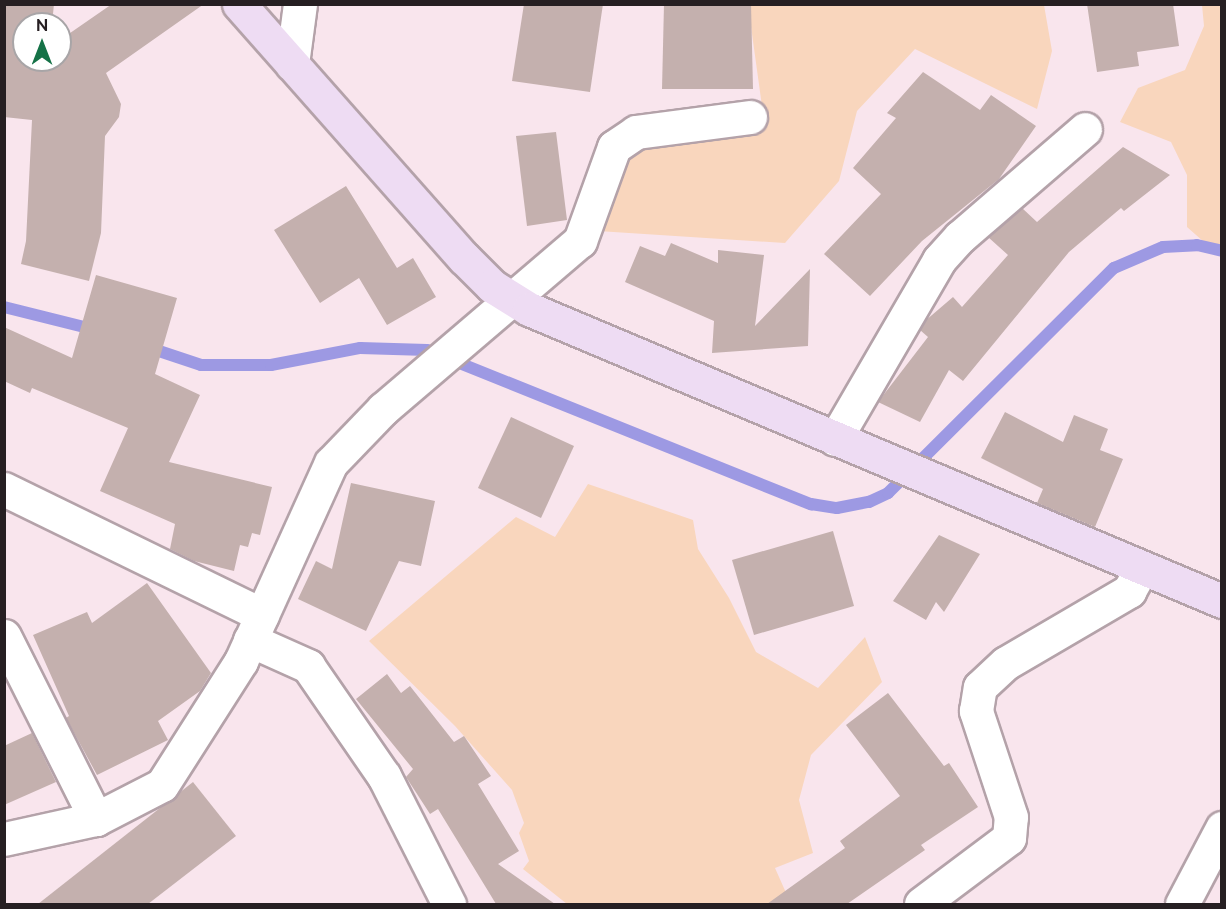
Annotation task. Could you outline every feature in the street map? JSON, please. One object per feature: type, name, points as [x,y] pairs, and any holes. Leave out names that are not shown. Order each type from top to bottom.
[{"type":"street","points":[[239,4],[464,258],[510,297],[552,320],[1221,601]]},
{"type":"street","points":[[292,64],[300,4]]},
{"type":"street","points":[[4,839],[96,819],[162,785],[256,628],[331,463],[383,409],[510,297],[580,241],[614,147],[636,132],[750,117]]},
{"type":"street","points":[[835,439],[939,260],[960,237],[1085,129]]},
{"type":"street","points":[[4,489],[256,628],[308,666],[384,776],[449,904]]},
{"type":"street","points":[[921,904],[1009,838],[1011,818],[976,711],[980,687],[1006,663],[1129,591],[1142,568]]},
{"type":"street","points":[[4,636],[96,819]]},
{"type":"street","points":[[1182,904],[1221,828]]},
{"type":"shaded area","points":[[748,5],[1044,5],[1052,51],[1037,109],[915,49],[857,111],[839,181],[785,243],[598,231],[624,152],[765,128]]},
{"type":"shaded area","points":[[1202,5],[1221,5],[1221,257],[1187,227],[1187,175],[1171,142],[1120,122],[1138,88],[1185,70],[1204,26]]},
{"type":"shaded area","points":[[588,484],[693,520],[698,549],[729,598],[756,652],[818,688],[865,637],[882,682],[811,755],[799,800],[813,853],[775,868],[791,904],[567,904],[523,869],[529,861],[519,833],[524,823],[512,790],[455,726],[369,641],[516,517],[555,537]]},
{"type":"building","points":[[4,4],[54,4],[53,12],[12,12],[12,72],[72,72],[72,32],[112,4],[204,4],[106,73],[121,104],[119,117],[105,136],[101,233],[89,281],[21,264],[26,241],[32,120],[4,117]]},
{"type":"building","points":[[524,4],[603,4],[590,92],[512,81]]},
{"type":"building","points":[[664,4],[751,4],[753,89],[662,89]]},
{"type":"building","points":[[1087,4],[1173,4],[1179,46],[1137,52],[1139,66],[1097,72]]},
{"type":"building","points":[[923,72],[980,110],[991,95],[1036,126],[999,179],[922,241],[870,296],[824,254],[881,194],[853,168],[896,118],[887,113]]},
{"type":"building","points":[[556,132],[567,220],[527,226],[516,136]]},
{"type":"building","points":[[1123,147],[1170,175],[1124,211],[1121,208],[1069,252],[963,381],[949,370],[920,422],[878,402],[928,337],[920,330],[925,321],[953,297],[962,307],[1008,255],[988,237],[1022,208],[1037,222]]},
{"type":"building","points":[[346,186],[397,268],[413,258],[436,297],[387,325],[359,278],[320,303],[274,230]]},
{"type":"building","points":[[671,243],[718,263],[718,250],[764,255],[755,326],[810,269],[808,346],[712,353],[714,321],[625,282],[640,246],[665,256]]},
{"type":"building","points":[[96,275],[177,298],[155,374],[200,395],[169,462],[272,487],[260,535],[252,533],[248,547],[240,545],[234,571],[194,561],[170,549],[175,524],[100,491],[128,428],[32,388],[30,393],[4,381],[4,327],[72,358]]},
{"type":"building","points":[[1005,412],[1063,442],[1074,415],[1108,429],[1100,450],[1123,459],[1095,527],[1037,503],[1043,489],[981,458]]},
{"type":"building","points":[[511,417],[574,446],[541,518],[478,488]]},
{"type":"building","points":[[351,483],[435,501],[421,566],[399,561],[366,631],[298,599],[316,561],[332,569]]},
{"type":"building","points":[[833,531],[854,606],[754,635],[732,560]]},
{"type":"building","points":[[939,535],[980,554],[944,612],[936,602],[926,620],[893,601]]},
{"type":"building","points":[[147,583],[211,673],[200,691],[158,721],[168,740],[97,775],[66,718],[69,716],[33,635],[87,612],[92,623]]},
{"type":"building","points":[[387,674],[401,693],[410,686],[454,742],[464,736],[491,776],[478,784],[519,851],[498,864],[555,904],[496,904],[438,809],[430,814],[406,777],[413,769],[356,699]]},
{"type":"building","points":[[888,693],[944,766],[949,763],[978,807],[921,845],[925,850],[847,904],[767,904],[845,848],[840,841],[900,796],[846,725]]},
{"type":"building","points":[[32,733],[56,782],[4,805],[4,746]]},
{"type":"building","points":[[193,782],[236,836],[148,904],[38,904]]},
{"type":"waterway","points":[[147,347],[201,365],[271,365],[360,348],[427,350],[811,504],[837,508],[869,502],[888,493],[1114,268],[1163,247],[1197,245],[1222,251]]},
{"type":"waterway","points":[[4,307],[96,330]]}]
